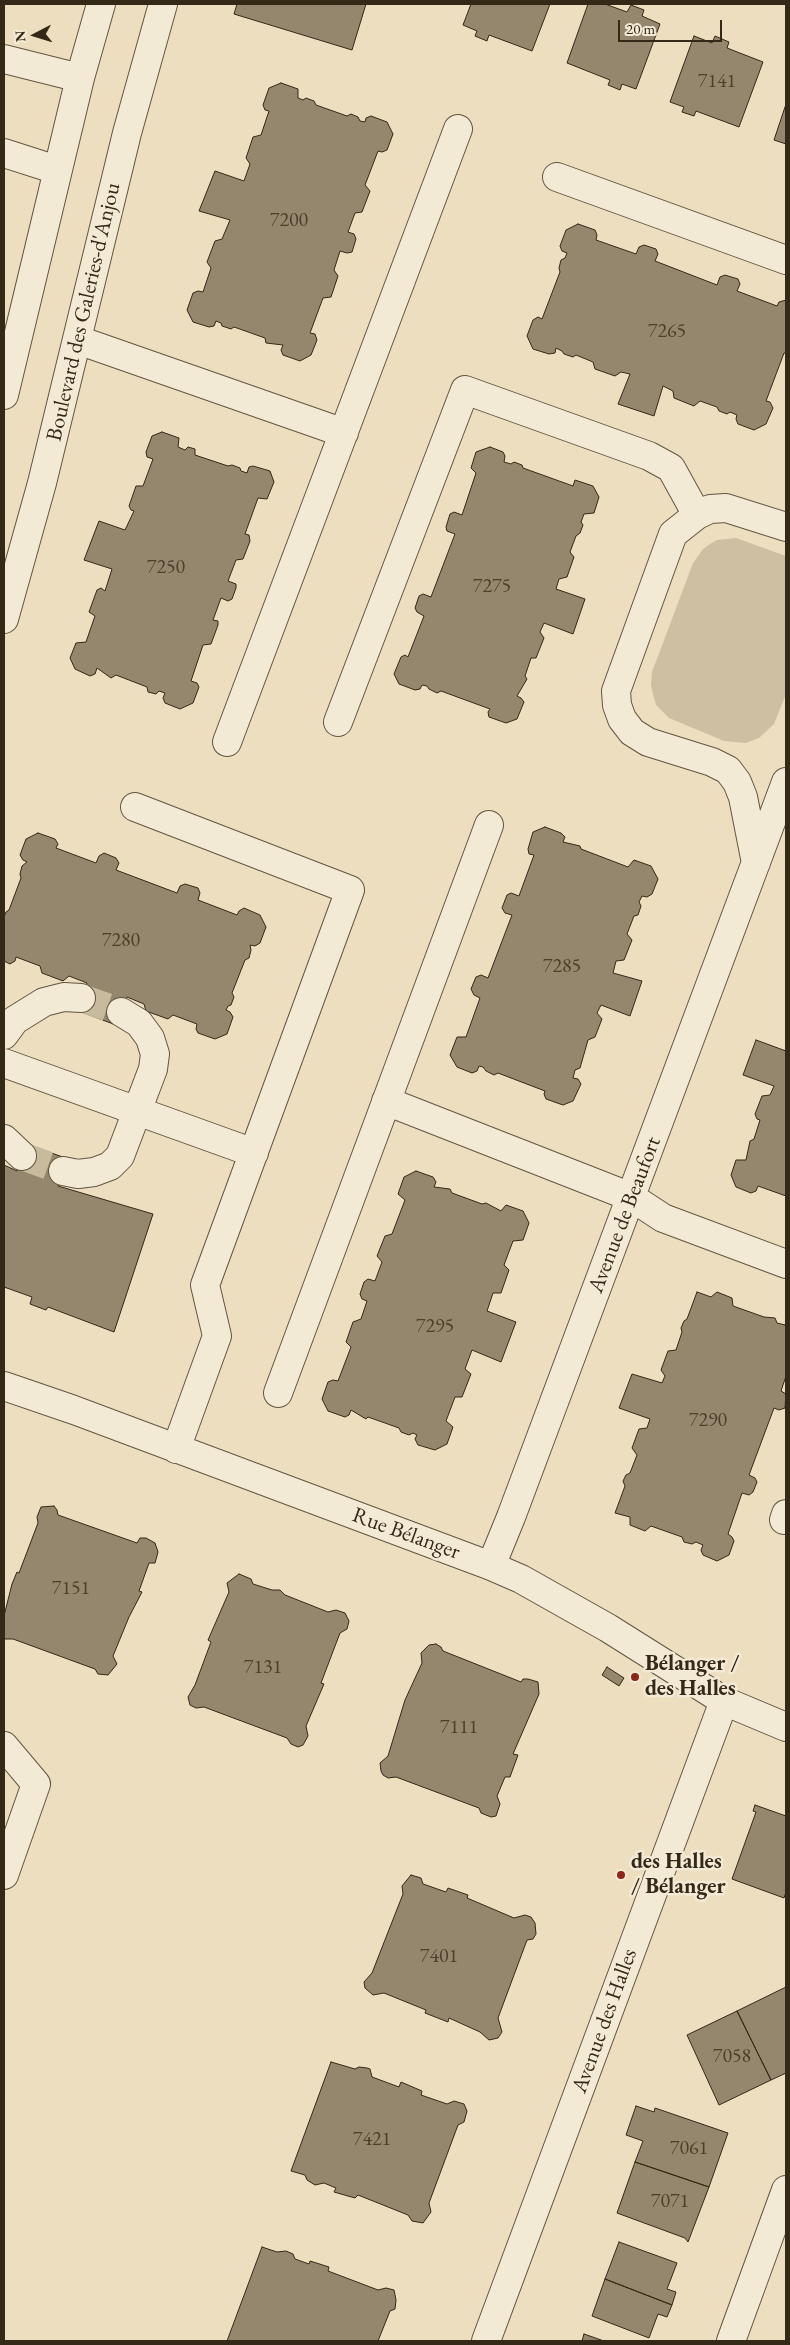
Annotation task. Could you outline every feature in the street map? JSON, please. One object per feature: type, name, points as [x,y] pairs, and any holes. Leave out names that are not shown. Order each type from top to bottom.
[{"type":"street","points":[[4,395],[80,78],[102,4]]},
{"type":"street","name":"Boulevard des Galeries-d'Anjou","points":[[4,619],[42,483],[127,133],[163,4]]},
{"type":"street","points":[[4,59],[80,78]]},
{"type":"street","points":[[227,742],[458,129]]},
{"type":"street","points":[[4,153],[57,170]]},
{"type":"street","points":[[557,177],[786,260]]},
{"type":"street","points":[[78,340],[344,433]]},
{"type":"street","points":[[338,722],[465,390],[656,460],[671,468],[696,515]]},
{"type":"street","points":[[756,864],[743,797],[737,782],[728,770],[712,762],[648,742],[632,732],[622,719],[617,706],[616,691],[665,550],[673,534],[696,515],[710,509],[726,508],[785,524]]},
{"type":"street","name":"Avenue de Beaufort","points":[[491,1566],[786,782]]},
{"type":"street","points":[[135,807],[350,890],[205,1285],[217,1336],[176,1449]]},
{"type":"street","points":[[278,1393],[489,825]]},
{"type":"street","points":[[4,1035],[15,1020],[44,1002],[64,997],[81,998]]},
{"type":"street","points":[[64,1171],[78,1174],[94,1172],[110,1166],[120,1156],[153,1069],[155,1054],[150,1038],[139,1023],[121,1012]]},
{"type":"street","points":[[4,1063],[254,1153]]},
{"type":"street","points":[[386,1101],[631,1197],[663,1218],[786,1264]]},
{"type":"street","name":"Rue Bélanger","points":[[4,1386],[491,1566],[521,1579],[608,1628],[724,1701],[786,1727]]},
{"type":"street","name":"Avenue des Halles","points":[[486,2341],[724,1701]]},
{"type":"street","points":[[4,1746],[36,1784],[4,1875]]},
{"type":"street","points":[[731,2341],[786,2190]]},
{"type":"shaded area","points":[[736,538],[786,556],[786,694],[774,724],[759,738],[746,743],[724,741],[669,718],[656,705],[651,686],[652,672],[693,563],[703,549],[710,544],[717,540]]},
{"type":"building","points":[[237,4],[366,4],[352,50],[234,14]]},
{"type":"building","points":[[471,4],[550,4],[532,51],[489,35],[487,41],[475,36],[477,31],[463,25]]},
{"type":"building","points":[[588,4],[605,4],[627,12],[631,5],[644,10],[642,16],[660,24],[636,89],[622,84],[620,90],[608,85],[610,80],[567,63]]},
{"type":"building","points":[[694,36],[712,43],[715,36],[729,42],[727,48],[763,62],[739,127],[696,111],[694,116],[682,112],[684,107],[670,102]]},
{"type":"building","points":[[281,83],[298,89],[298,98],[314,101],[316,105],[347,116],[351,114],[358,117],[360,121],[365,122],[366,118],[371,116],[387,122],[393,134],[387,150],[378,151],[365,185],[370,191],[362,212],[355,213],[348,232],[354,234],[356,239],[352,252],[340,251],[334,270],[338,276],[331,297],[323,298],[310,333],[315,334],[317,340],[311,355],[300,361],[283,355],[281,350],[283,345],[266,343],[265,338],[234,327],[231,329],[222,326],[221,323],[216,321],[214,326],[209,327],[193,322],[187,310],[193,293],[203,292],[211,268],[207,262],[215,241],[222,239],[230,220],[199,211],[215,171],[244,181],[250,164],[246,158],[253,137],[261,135],[269,111],[265,110],[263,105],[269,88]]},
{"type":"building","points":[[786,104],[786,144],[774,140]]},
{"type":"building","points":[[578,224],[595,230],[596,240],[636,254],[639,247],[644,245],[656,249],[658,254],[655,261],[717,285],[720,277],[725,275],[738,279],[740,284],[737,291],[777,306],[779,302],[786,300],[786,353],[784,353],[766,401],[770,402],[773,408],[766,424],[754,430],[738,424],[737,415],[719,411],[717,407],[700,401],[694,406],[674,398],[673,391],[663,386],[654,416],[618,404],[630,374],[621,372],[615,376],[595,369],[593,362],[576,355],[573,357],[564,354],[556,348],[555,353],[549,354],[533,349],[527,336],[533,320],[538,317],[542,319],[560,272],[561,260],[565,258],[567,253],[562,251],[560,246],[566,230]]},
{"type":"building","points":[[162,432],[179,438],[178,447],[185,450],[188,447],[195,449],[195,455],[228,466],[232,465],[247,473],[249,467],[253,466],[270,471],[274,482],[267,499],[258,498],[245,534],[249,535],[250,541],[243,559],[236,560],[228,581],[236,584],[232,599],[228,601],[221,598],[213,620],[218,621],[218,625],[211,644],[203,645],[191,681],[197,683],[199,687],[193,703],[180,709],[165,703],[163,698],[165,693],[159,691],[156,694],[148,692],[147,687],[116,675],[111,678],[97,668],[95,674],[90,676],[75,669],[70,658],[76,643],[86,642],[95,616],[89,612],[97,590],[101,588],[105,591],[112,569],[84,560],[99,521],[125,530],[134,511],[129,506],[136,486],[143,486],[153,459],[147,457],[146,452],[152,436]]},
{"type":"building","points":[[490,447],[503,452],[505,456],[504,462],[511,464],[514,462],[522,465],[523,468],[573,486],[575,480],[593,486],[599,497],[594,513],[584,514],[581,522],[583,525],[580,533],[576,536],[570,552],[574,557],[567,577],[559,579],[556,589],[585,599],[573,634],[544,623],[540,632],[544,638],[536,658],[531,658],[525,676],[527,679],[517,696],[524,702],[517,719],[506,723],[489,717],[488,712],[490,709],[441,691],[437,693],[422,685],[420,689],[415,690],[399,684],[394,674],[401,657],[405,655],[408,657],[424,616],[417,612],[415,608],[419,596],[423,594],[431,597],[455,534],[447,531],[446,527],[450,514],[454,512],[462,515],[476,473],[471,468],[476,452]]},
{"type":"building","points":[[545,827],[561,833],[565,837],[563,842],[580,846],[581,849],[628,867],[634,860],[651,866],[658,879],[652,894],[647,897],[642,896],[639,902],[641,906],[638,915],[634,916],[627,934],[632,940],[624,960],[616,961],[613,973],[642,981],[630,1016],[601,1005],[597,1013],[602,1019],[595,1037],[588,1040],[580,1068],[575,1070],[573,1078],[578,1079],[581,1084],[573,1101],[563,1105],[546,1099],[545,1091],[498,1073],[494,1075],[483,1067],[479,1066],[477,1071],[472,1073],[457,1067],[450,1055],[457,1037],[466,1037],[480,998],[474,995],[471,989],[476,977],[481,975],[488,978],[512,915],[505,913],[502,908],[507,895],[511,893],[519,896],[534,855],[529,854],[528,849],[533,832]]},
{"type":"building","points":[[38,833],[55,839],[58,844],[56,848],[96,863],[99,856],[104,853],[116,858],[119,863],[116,870],[177,893],[180,886],[185,884],[198,888],[200,893],[198,900],[237,915],[244,908],[260,915],[266,927],[260,943],[255,946],[250,945],[249,958],[245,960],[232,993],[234,997],[231,1005],[226,1010],[233,1017],[227,1034],[215,1039],[198,1033],[196,1029],[197,1024],[173,1015],[168,1019],[146,1011],[144,1004],[127,997],[116,1025],[76,1010],[87,983],[69,976],[63,981],[42,973],[40,966],[16,957],[15,961],[10,964],[4,961],[4,917],[9,910],[21,878],[22,866],[27,862],[20,855],[26,839]]},
{"type":"building","points":[[756,1040],[786,1051],[786,1196],[758,1186],[756,1191],[751,1193],[736,1187],[731,1175],[736,1160],[746,1160],[750,1141],[754,1139],[760,1120],[757,1119],[755,1114],[762,1096],[770,1095],[774,1086],[743,1075]]},
{"type":"building","points":[[27,1144],[68,1159],[58,1186],[153,1214],[114,1332],[48,1307],[46,1310],[30,1304],[32,1297],[4,1287],[4,1165],[17,1171]]},
{"type":"building","points":[[416,1171],[433,1177],[436,1182],[434,1187],[450,1189],[452,1193],[482,1204],[486,1203],[501,1211],[506,1205],[523,1211],[529,1223],[523,1240],[513,1241],[504,1265],[509,1270],[501,1293],[493,1293],[487,1311],[516,1322],[501,1362],[472,1350],[465,1369],[471,1374],[462,1397],[455,1397],[446,1421],[453,1427],[447,1444],[435,1450],[418,1445],[415,1439],[417,1435],[413,1433],[409,1435],[401,1432],[399,1428],[368,1417],[366,1419],[351,1410],[349,1415],[345,1417],[328,1411],[322,1399],[328,1382],[338,1381],[351,1347],[346,1342],[353,1322],[361,1319],[367,1301],[362,1299],[360,1294],[364,1282],[368,1279],[375,1281],[382,1262],[377,1256],[385,1236],[392,1234],[405,1200],[398,1194],[404,1177]]},
{"type":"building","points":[[697,1292],[711,1297],[717,1292],[732,1298],[733,1306],[764,1317],[775,1318],[777,1323],[785,1325],[786,1322],[786,1376],[781,1391],[786,1394],[785,1408],[779,1410],[774,1408],[749,1475],[755,1478],[757,1482],[753,1492],[749,1495],[742,1493],[728,1534],[734,1541],[729,1555],[717,1561],[703,1555],[701,1550],[703,1545],[696,1542],[692,1544],[684,1542],[682,1537],[651,1526],[645,1531],[630,1525],[630,1517],[615,1513],[625,1486],[623,1481],[626,1475],[630,1473],[637,1455],[632,1448],[639,1429],[647,1428],[650,1419],[619,1408],[632,1374],[662,1383],[665,1376],[661,1370],[668,1351],[676,1350],[682,1332],[681,1328],[687,1319]]},
{"type":"building","points":[[54,1506],[58,1515],[137,1543],[140,1538],[146,1538],[155,1543],[158,1552],[155,1563],[149,1563],[139,1591],[142,1592],[129,1617],[113,1656],[117,1664],[108,1675],[98,1674],[95,1669],[13,1639],[4,1639],[4,1616],[12,1584],[17,1572],[19,1573],[38,1523],[37,1517],[41,1507]]},
{"type":"building","points":[[239,1574],[251,1579],[253,1584],[272,1590],[280,1590],[285,1595],[328,1612],[336,1610],[345,1613],[349,1621],[347,1629],[340,1633],[321,1683],[324,1684],[306,1726],[308,1736],[303,1745],[298,1747],[291,1744],[287,1738],[204,1707],[196,1708],[190,1705],[188,1697],[195,1685],[211,1642],[208,1640],[229,1592],[227,1583]]},
{"type":"building","points":[[436,1644],[443,1651],[521,1682],[523,1679],[528,1679],[538,1682],[539,1694],[513,1754],[518,1755],[510,1777],[505,1777],[497,1796],[500,1804],[496,1816],[491,1817],[481,1813],[479,1808],[396,1777],[388,1778],[381,1771],[380,1763],[388,1756],[405,1700],[422,1663],[421,1653],[429,1645]]},
{"type":"building","points":[[607,1667],[624,1678],[619,1686],[602,1675]]},
{"type":"building","points":[[755,1805],[786,1816],[786,1892],[784,1898],[732,1879],[756,1812],[753,1811]]},
{"type":"building","points":[[411,1875],[421,1878],[423,1884],[446,1892],[448,1888],[468,1895],[467,1898],[514,1918],[525,1915],[531,1917],[535,1923],[536,1934],[533,1939],[527,1940],[498,2018],[502,2032],[498,2038],[489,2040],[480,2032],[449,2018],[448,2022],[425,2013],[426,2010],[384,1993],[373,1995],[365,1988],[364,1982],[372,1973],[403,1894],[402,1886]]},
{"type":"building","points":[[786,1987],[786,2073],[771,2080],[737,2011]]},
{"type":"building","points":[[737,2011],[771,2080],[719,2105],[687,2035]]},
{"type":"building","points":[[331,2062],[355,2069],[359,2067],[370,2069],[372,2077],[399,2087],[401,2082],[422,2091],[421,2095],[447,2104],[454,2101],[464,2104],[467,2111],[464,2122],[458,2125],[429,2203],[431,2212],[423,2223],[412,2221],[408,2215],[358,2195],[355,2198],[334,2192],[336,2188],[324,2183],[315,2185],[307,2180],[305,2175],[291,2171]]},
{"type":"building","points":[[636,2106],[654,2112],[655,2108],[728,2133],[709,2187],[635,2162],[643,2141],[626,2135]]},
{"type":"building","points":[[635,2162],[709,2187],[688,2242],[685,2238],[617,2213]]},
{"type":"building","points":[[619,2242],[677,2263],[667,2289],[676,2292],[672,2305],[605,2279]]},
{"type":"building","points":[[262,2247],[277,2252],[286,2251],[293,2254],[295,2259],[309,2264],[310,2261],[329,2267],[328,2271],[378,2290],[386,2288],[394,2290],[395,2309],[390,2311],[378,2341],[227,2341]]},
{"type":"building","points":[[605,2279],[672,2305],[667,2317],[658,2314],[649,2338],[592,2316]]},
{"type":"building","points":[[584,2334],[604,2341],[582,2341]]},
{"type":"tunnel","points":[[81,998],[121,1012]]},
{"type":"tunnel","points":[[22,1156],[63,1171]]},
{"type":"place","name":"Bélanger / des Halles","points":[[635,1677]]},
{"type":"place","name":"des Halles / Bélanger","points":[[621,1875]]}]
